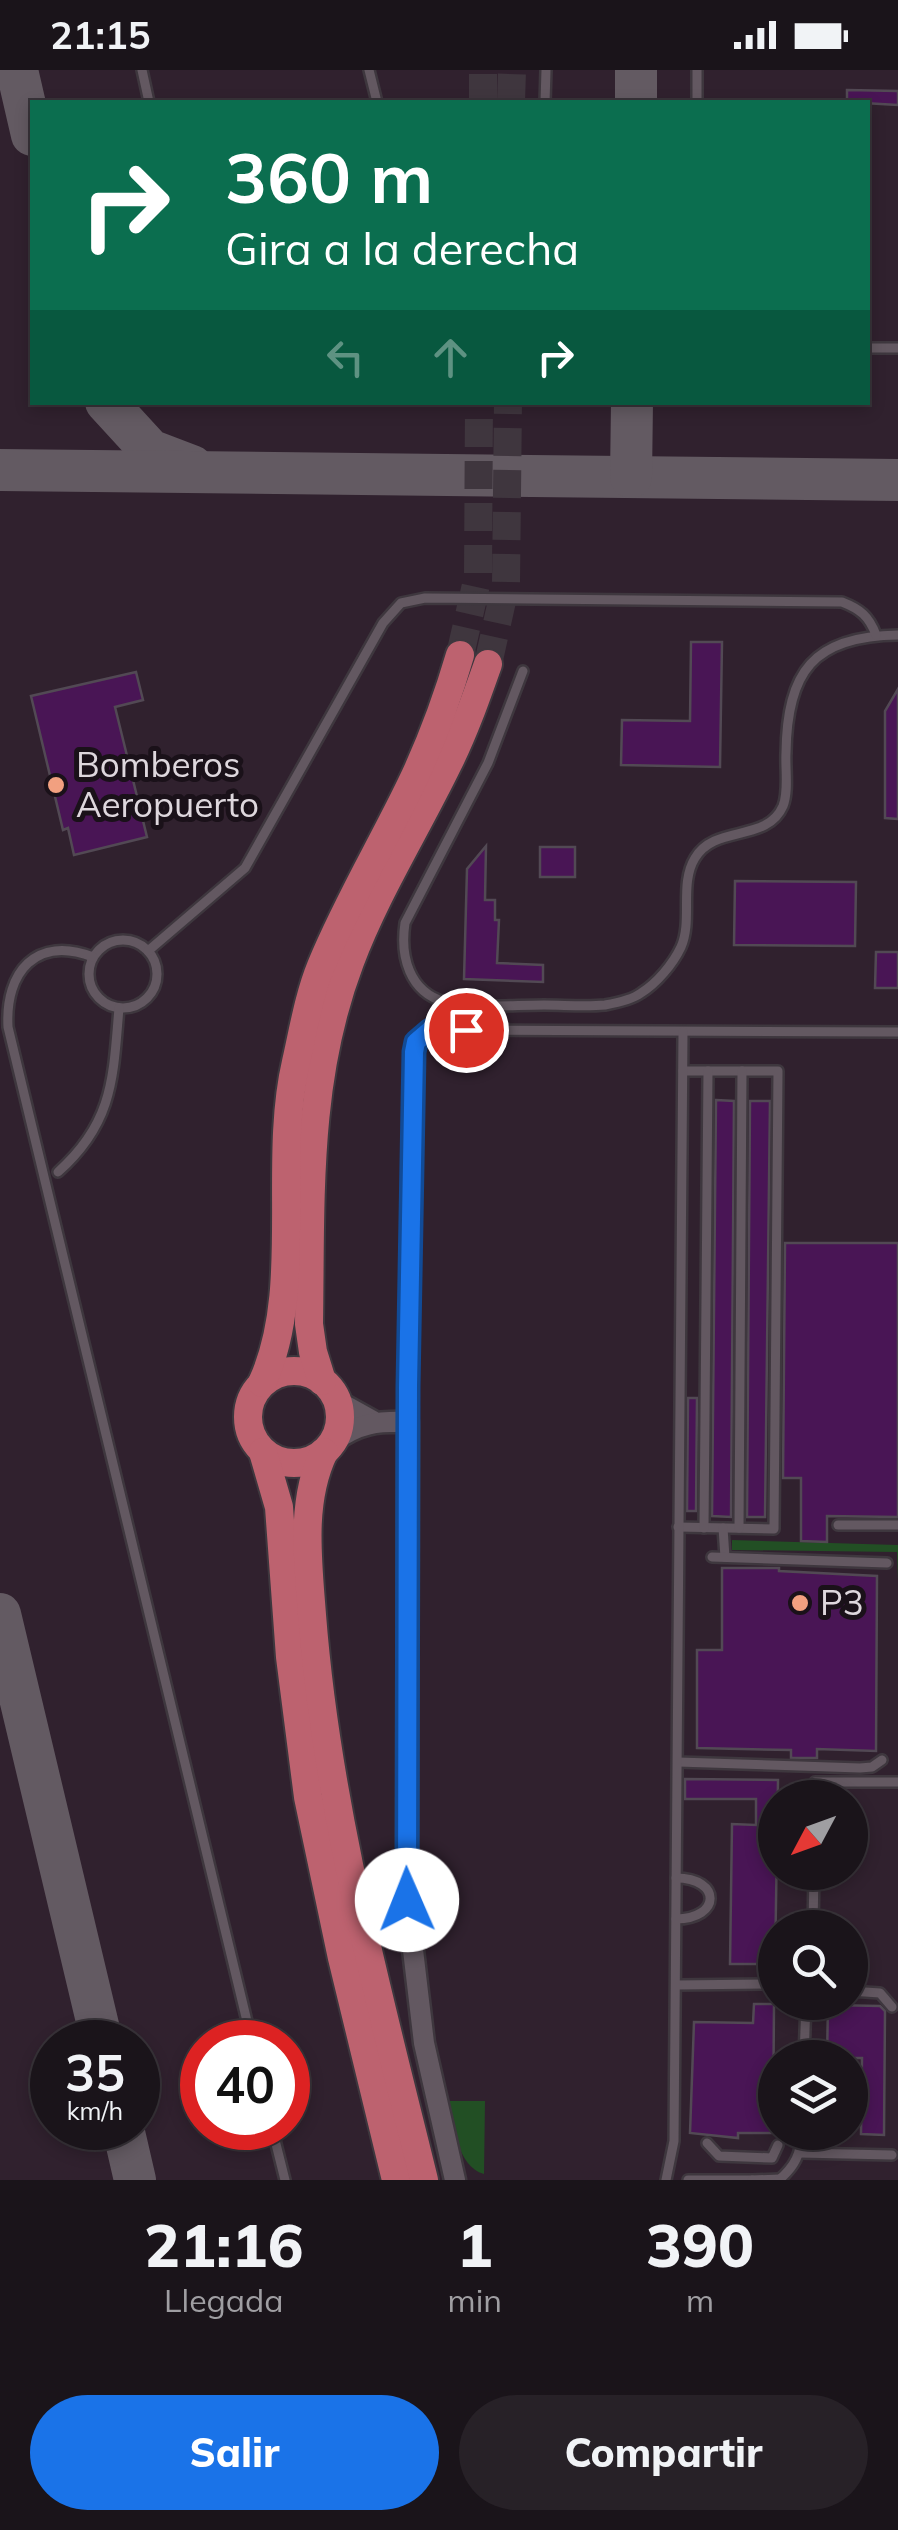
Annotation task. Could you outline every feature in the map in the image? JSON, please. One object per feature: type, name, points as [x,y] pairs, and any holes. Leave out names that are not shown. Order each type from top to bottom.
[{"type":"main road","points":[[396,2180],[308,1797],[290,1657],[279,1508],[263,1452],[248,1426],[248,1410],[274,1356],[283,1322],[285,1146],[294,1066],[319,970],[362,876],[415,776],[460,655]]},
{"type":"main road","points":[[424,2180],[336,1810],[315,1648],[308,1506],[316,1470],[340,1415],[313,1352],[310,1324],[312,1125],[324,1043],[349,964],[373,906],[450,762],[488,664]]},
{"type":"main road","points":[[262,1384],[285,1372],[310,1374],[329,1391]]},
{"type":"main road","points":[[263,1452],[287,1463],[300,1463],[329,1447]]},
{"type":"street","points":[[329,1391],[357,1415],[373,1421],[408,1422],[407,1900],[424,2043],[455,2180]]},
{"type":"street","points":[[329,1447],[348,1430],[373,1421]]},
{"type":"lane","points":[[142,70],[150,100]]},
{"type":"lane","points":[[369,70],[376,100]]},
{"type":"lane","points":[[546,70],[546,100]]},
{"type":"lane","points":[[697,70],[697,100]]},
{"type":"lane","points":[[870,348],[898,348]]},
{"type":"lane","points":[[148,951],[245,868],[383,624],[401,603],[424,598],[842,602],[859,608],[876,635]]},
{"type":"lane","points":[[523,671],[488,763],[405,923],[402,942],[407,966],[416,983],[433,998],[458,1004],[606,1005],[640,994],[666,971],[681,947],[687,923],[688,878],[694,858],[721,836],[770,823],[783,805],[786,712],[799,676],[822,654],[851,638],[898,635]]},
{"type":"lane","points":[[130,940],[148,951],[154,960],[156,984],[142,1002],[119,1008],[100,998],[89,978],[93,957],[100,948],[130,940]]},
{"type":"lane","points":[[93,957],[76,950],[58,950],[36,957],[21,969],[11,986],[8,1027],[247,2020]]},
{"type":"lane","points":[[58,1172],[84,1150],[105,1110],[114,1068],[119,1008]]},
{"type":"lane","points":[[408,1422],[411,1121],[416,1042],[430,1030],[898,1032]]},
{"type":"lane","points":[[666,2180],[674,2141],[677,1986],[684,1032]]},
{"type":"lane","points":[[678,1527],[774,1529],[778,1071],[683,1070]]},
{"type":"lane","points":[[704,1528],[708,1071]]},
{"type":"lane","points":[[739,1528],[742,1071]]},
{"type":"lane","points":[[838,1525],[898,1524]]},
{"type":"lane","points":[[723,1528],[725,1557]]},
{"type":"lane","points":[[712,1556],[887,1563]]},
{"type":"lane","points":[[678,1762],[860,1768],[882,1760]]},
{"type":"lane","points":[[868,1782],[898,1782]]},
{"type":"lane","points":[[676,1878],[694,1878],[711,1894],[704,1912],[693,1919],[676,1919]]},
{"type":"lane","points":[[677,1986],[758,1984]]},
{"type":"lane","points":[[868,1992],[880,1993],[892,2007]]},
{"type":"lane","points":[[707,2143],[719,2156],[772,2158],[776,2150]]},
{"type":"lane","points":[[743,2157],[744,2144]]},
{"type":"lane","points":[[278,2150],[285,2180]]},
{"type":"lane","points":[[688,2180],[780,2179],[793,2168],[800,2152],[892,2155]]},
{"type":"shaded area","points":[[0,70],[898,70],[898,2180],[0,2180]]},
{"type":"green space","points":[[732,1540],[898,1545],[898,1580],[897,1552],[732,1550]]},
{"type":"green space","points":[[448,2101],[485,2101],[484,2174],[475,2170],[462,2154]]},
{"type":"building","points":[[847,90],[898,91],[898,105],[847,100]]},
{"type":"building","points":[[691,642],[722,642],[720,767],[621,765],[622,720],[690,721]]},
{"type":"building","points":[[136,672],[143,700],[115,707],[147,837],[74,855],[68,828],[63,830],[31,696]]},
{"type":"building","points":[[898,689],[898,819],[885,818],[885,711]]},
{"type":"building","points":[[486,846],[485,900],[495,900],[495,920],[499,920],[497,963],[543,965],[543,982],[464,979],[467,869]]},
{"type":"building","points":[[540,847],[575,847],[575,877],[540,877]]},
{"type":"building","points":[[735,881],[856,882],[855,946],[734,945]]},
{"type":"building","points":[[876,952],[898,952],[898,988],[875,988]]},
{"type":"building","points":[[716,1100],[734,1101],[731,1517],[712,1516]]},
{"type":"building","points":[[750,1101],[770,1101],[765,1517],[747,1517]]},
{"type":"building","points":[[785,1243],[898,1243],[898,1517],[827,1516],[827,1542],[801,1541],[801,1478],[783,1478]]},
{"type":"building","points":[[688,1398],[697,1398],[696,1511],[687,1511]]},
{"type":"building","points":[[722,1568],[877,1576],[876,1751],[817,1749],[817,1758],[791,1758],[791,1750],[697,1748],[697,1650],[722,1650]]},
{"type":"building","points":[[685,1779],[778,1780],[758,1780],[758,1890],[776,1890],[776,1910],[758,1910],[758,1964],[730,1964],[732,1824],[756,1825],[756,1799],[685,1799]]},
{"type":"building","points":[[754,2004],[758,2004],[758,2020],[774,2020],[774,2040],[758,2040],[758,2133],[738,2133],[738,2138],[690,2133],[694,2022],[753,2023]]},
{"type":"building","points":[[868,2006],[880,2006],[885,2011],[884,2135],[868,2134],[868,2040],[827,2040],[828,2020],[868,2020]]},
{"type":"taxiway","points":[[17,70],[30,126]]},
{"type":"taxiway","points":[[636,70],[636,100]]},
{"type":"taxiway","points":[[109,405],[150,450],[192,466]]},
{"type":"taxiway","points":[[631,477],[632,405]]},
{"type":"taxiway","points":[[0,470],[898,480]]},
{"type":"taxiway","points":[[0,1614],[97,2020]]},
{"type":"taxiway","points":[[128,2150],[135,2180]]},
{"type":"tunnel","points":[[483,70],[483,100]]},
{"type":"tunnel","points":[[511,100],[512,70]]},
{"type":"tunnel","points":[[460,655],[478,576],[479,405]]},
{"type":"tunnel","points":[[488,664],[506,583],[508,405]]},
{"type":"place","name":"Bomberos Aeropuerto","points":[[56,785]]},
{"type":"place","name":"P3","points":[[800,1603]]},
{"type":"route","points":[[407,1900],[408,1387],[414,1052],[416,1042],[430,1030],[466,1030]]}]
